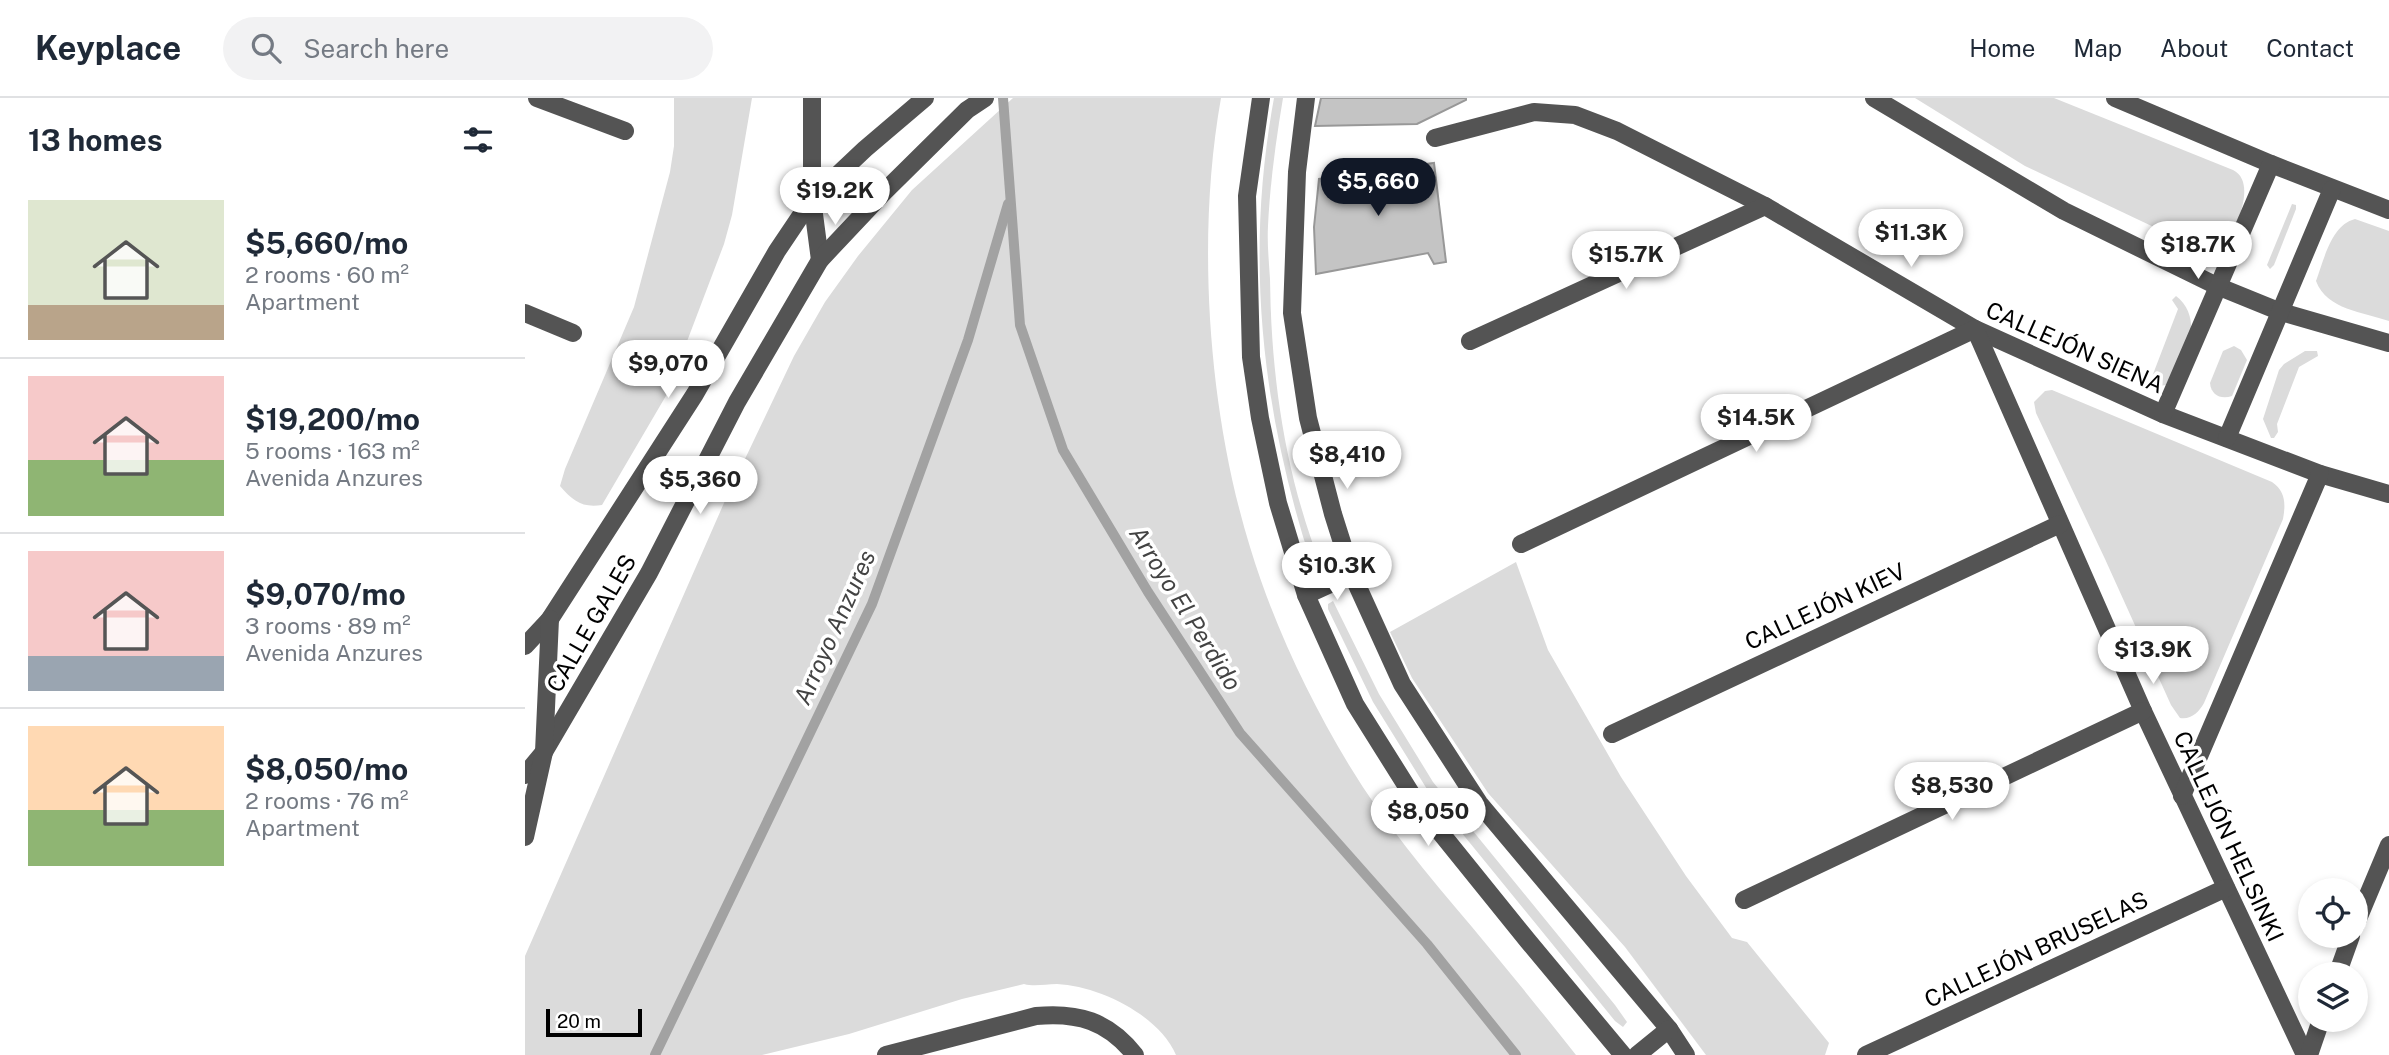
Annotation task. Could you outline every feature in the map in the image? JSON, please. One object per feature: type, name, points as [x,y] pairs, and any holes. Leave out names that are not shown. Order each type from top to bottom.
[{"type":"street","points":[[537,98],[625,131]]},
{"type":"street","points":[[812,98],[812,199],[820,260]]},
{"type":"street","points":[[525,646],[550,619],[695,394],[777,251],[812,199],[925,98]]},
{"type":"street","name":"CALLE GALES","points":[[544,752],[649,573],[737,402],[820,260],[967,110],[985,98]]},
{"type":"street","points":[[1261,98],[1247,196],[1251,357],[1260,418],[1279,503],[1306,595],[1355,704],[1419,806],[1623,1055]]},
{"type":"street","points":[[1306,98],[1297,172],[1292,313],[1308,418],[1352,574],[1402,684],[1479,803],[1669,1028],[1686,1055]]},
{"type":"street","points":[[1874,98],[2064,211],[2217,286],[2281,312],[2389,342]]},
{"type":"street","points":[[2115,98],[2389,210]]},
{"type":"street","name":"CALLEJÓN SIENA","points":[[1435,138],[1534,113],[1576,115],[1618,131],[1765,206],[1975,329],[2163,414],[2320,474],[2389,494]]},
{"type":"street","name":"CALLEJÓN SIENA","points":[[2163,414],[2271,164]]},
{"type":"street","points":[[2227,439],[2332,188]]},
{"type":"street","points":[[1470,341],[1765,206]]},
{"type":"street","points":[[525,313],[573,333]]},
{"type":"street","points":[[1521,544],[1975,329]]},
{"type":"street","name":"CALLEJÓN HELSINKI","points":[[1975,329],[2182,796],[2307,1055]]},
{"type":"street","points":[[2182,796],[2320,474]]},
{"type":"street","name":"CALLEJÓN KIEV","points":[[1612,734],[2060,523]]},
{"type":"street","points":[[1306,595],[1352,574]]},
{"type":"street","points":[[525,837],[544,752],[550,619]]},
{"type":"street","points":[[1744,900],[2143,710]]},
{"type":"street","points":[[525,775],[544,752]]},
{"type":"street","points":[[2368,895],[2389,845]]},
{"type":"street","name":"CALLEJÓN BRUSELAS","points":[[1866,1055],[2226,888]]},
{"type":"street","points":[[886,1055],[1036,1016],[1058,1014],[1082,1017],[1108,1028],[1125,1042],[1135,1055]]},
{"type":"street","points":[[1637,1055],[1669,1028]]},
{"type":"street","points":[[2307,1055],[2316,1032]]},
{"type":"shaded area","points":[[674,98],[752,98],[732,215],[724,244],[667,394],[602,505],[583,504],[560,486],[634,307],[670,172],[674,146]]},
{"type":"shaded area","points":[[1013,98],[1221,98],[1209,208],[1210,324],[1224,439],[1250,547],[1269,604],[1306,686],[1334,739],[1377,807],[1439,888],[1576,1055],[1176,1055],[1156,1027],[1142,1015],[1109,997],[1073,986],[1024,984],[962,999],[849,1034],[762,1055],[525,1055],[525,956],[724,503],[794,356],[825,302],[858,256],[912,190]]},
{"type":"shaded area","points":[[1274,98],[1283,98],[1268,226],[1273,352],[1289,459],[1320,563],[1317,567],[1310,559],[1280,445],[1269,388],[1263,330],[1261,215],[1265,157]]},
{"type":"shaded area","points":[[1915,98],[2054,98],[2233,170],[2244,184],[2243,205],[2235,227],[2225,244],[2216,248],[2198,248],[2025,166]]},
{"type":"shaded area","points":[[2292,204],[2296,205],[2296,209],[2270,269],[2267,265]]},
{"type":"shaded area","points":[[2355,219],[2389,231],[2389,321],[2337,304],[2321,291],[2316,281],[2334,236],[2340,228]]},
{"type":"shaded area","points":[[2176,296],[2188,311],[2191,331],[2166,385],[2151,387],[2150,382],[2178,309],[2172,300]]},
{"type":"shaded area","points":[[2234,346],[2241,350],[2247,360],[2232,396],[2220,397],[2212,391],[2210,383],[2223,351]]},
{"type":"shaded area","points":[[2305,351],[2317,351],[2318,356],[2299,367],[2277,424],[2278,432],[2271,438],[2263,419],[2279,370]]},
{"type":"shaded area","points":[[2052,390],[2272,482],[2282,493],[2283,519],[2204,703],[2191,717],[2180,718],[2171,705],[2036,413],[2034,402],[2045,391]]},
{"type":"shaded area","points":[[1516,562],[1548,650],[1621,777],[1686,876],[1732,938],[1747,942],[1829,1043],[1825,1055],[1706,1055],[1625,947],[1488,793],[1412,678],[1390,632]]},
{"type":"shaded area","points":[[1333,601],[1379,694],[1433,782],[1615,1005],[1627,1022],[1623,1027],[1615,1021],[1430,794],[1373,702],[1328,609],[1328,604]]},
{"type":"building","points":[[1321,98],[1466,100],[1417,124],[1315,126]]},
{"type":"building","points":[[1434,163],[1446,262],[1434,264],[1428,253],[1316,274],[1314,227],[1319,179]]},
{"type":"waterway","name":"Arroyo El Perdido","points":[[1003,98],[1020,325],[1063,450],[1148,592],[1240,733],[1427,944],[1516,1055]]},
{"type":"waterway","name":"Arroyo Anzures","points":[[655,1055],[872,604],[968,340],[1008,204]]}]
